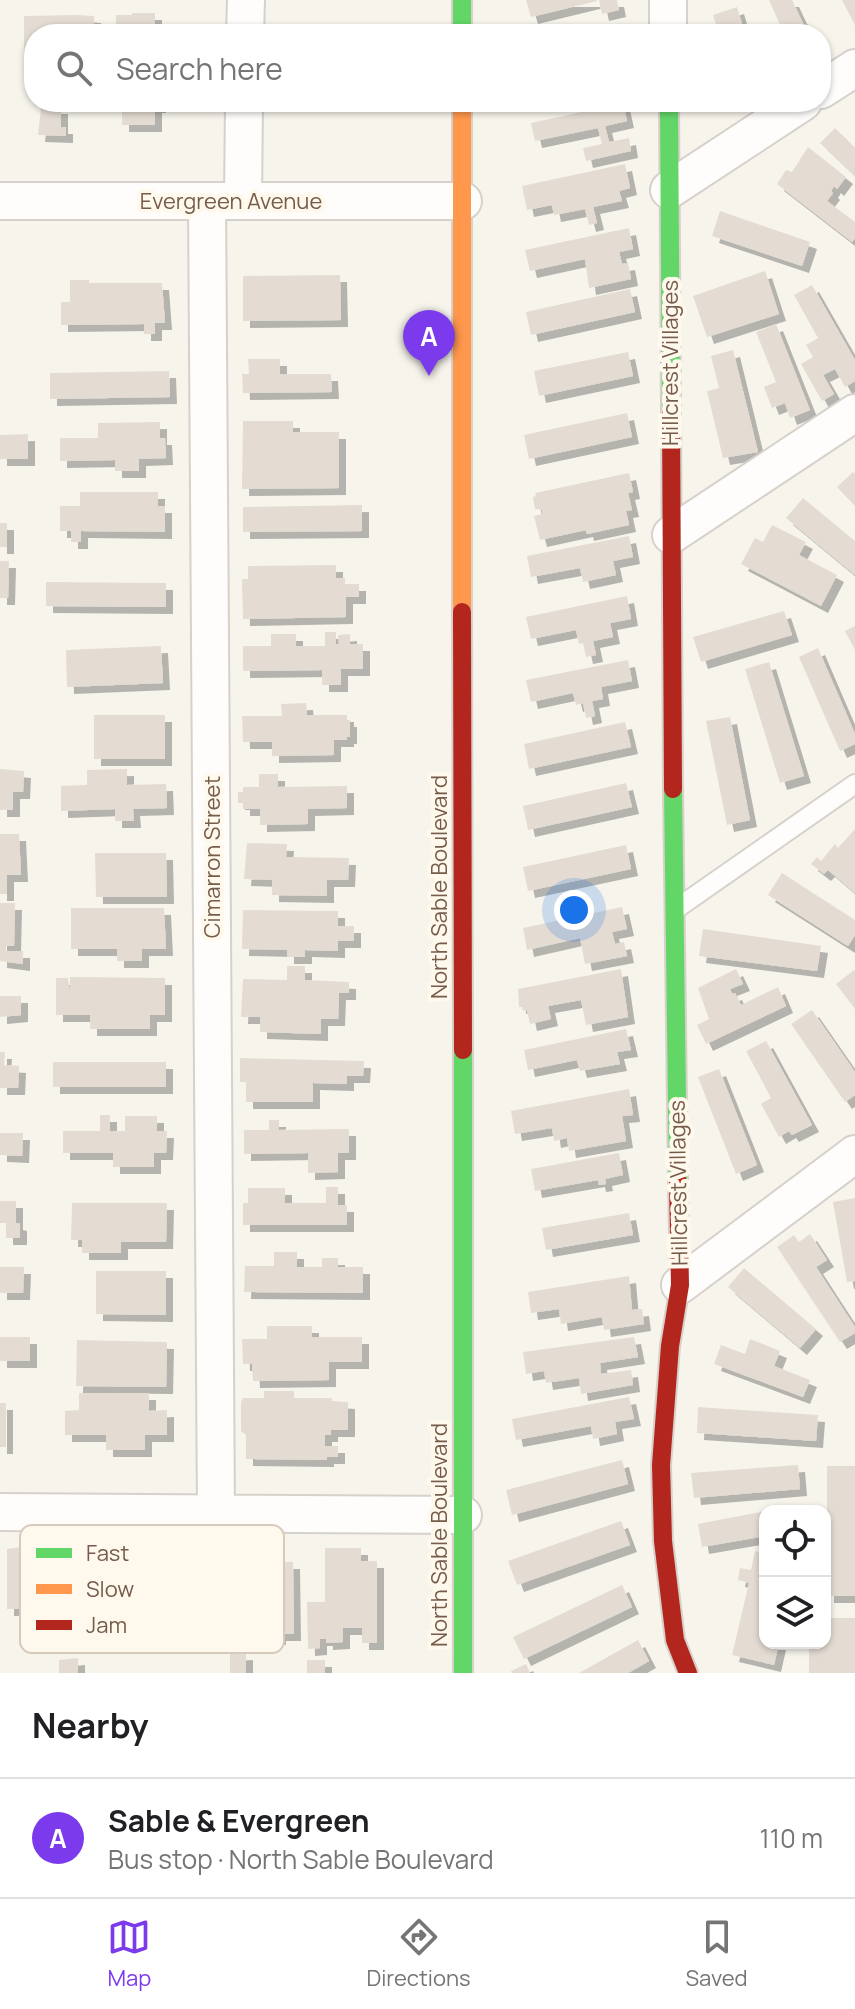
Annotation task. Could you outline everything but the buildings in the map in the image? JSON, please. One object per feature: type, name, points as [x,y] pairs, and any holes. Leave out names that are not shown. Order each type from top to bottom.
[{"type":"street","points":[[245,24],[246,0]]},
{"type":"street","points":[[462,0],[462,24]]},
{"type":"street","points":[[668,0],[668,24]]},
{"type":"street","points":[[831,84],[855,68]]},
{"type":"street","points":[[243,201],[244,112]]},
{"type":"street","name":"North Sable Boulevard","points":[[462,112],[463,1673]]},
{"type":"street","name":"Hillcrest Villages","points":[[669,112],[674,911],[680,1285]]},
{"type":"street","points":[[669,190],[788,112]]},
{"type":"street","name":"Evergreen Avenue","points":[[0,201],[463,201]]},
{"type":"street","name":"Cimarron Street","points":[[207,201],[216,1514]]},
{"type":"street","points":[[671,535],[855,413]]},
{"type":"street","name":"Hillcrest Villages","points":[[680,1285],[855,1154]]},
{"type":"street","points":[[680,1285],[670,1346],[661,1465],[663,1541],[675,1640],[688,1673]]},
{"type":"street","points":[[0,1512],[463,1515]]},
{"type":"lane","points":[[674,911],[855,784]]},
{"type":"traffic: fast","points":[[462,0],[462,24]]},
{"type":"traffic: fast","points":[[669,112],[671,411]]},
{"type":"traffic: fast","points":[[673,789],[678,1182]]},
{"type":"traffic: fast","points":[[463,1050],[463,1673]]},
{"type":"traffic: slow","points":[[462,112],[462,612]]},
{"type":"traffic: jam","points":[[671,411],[673,789]]},
{"type":"traffic: jam","points":[[462,612],[463,1050]]},
{"type":"traffic: jam","points":[[678,1182],[680,1285],[670,1346],[661,1465],[663,1541],[675,1640],[688,1673]]},
{"type":"place","name":"Sable & Evergreen","points":[[429,376]]}]
